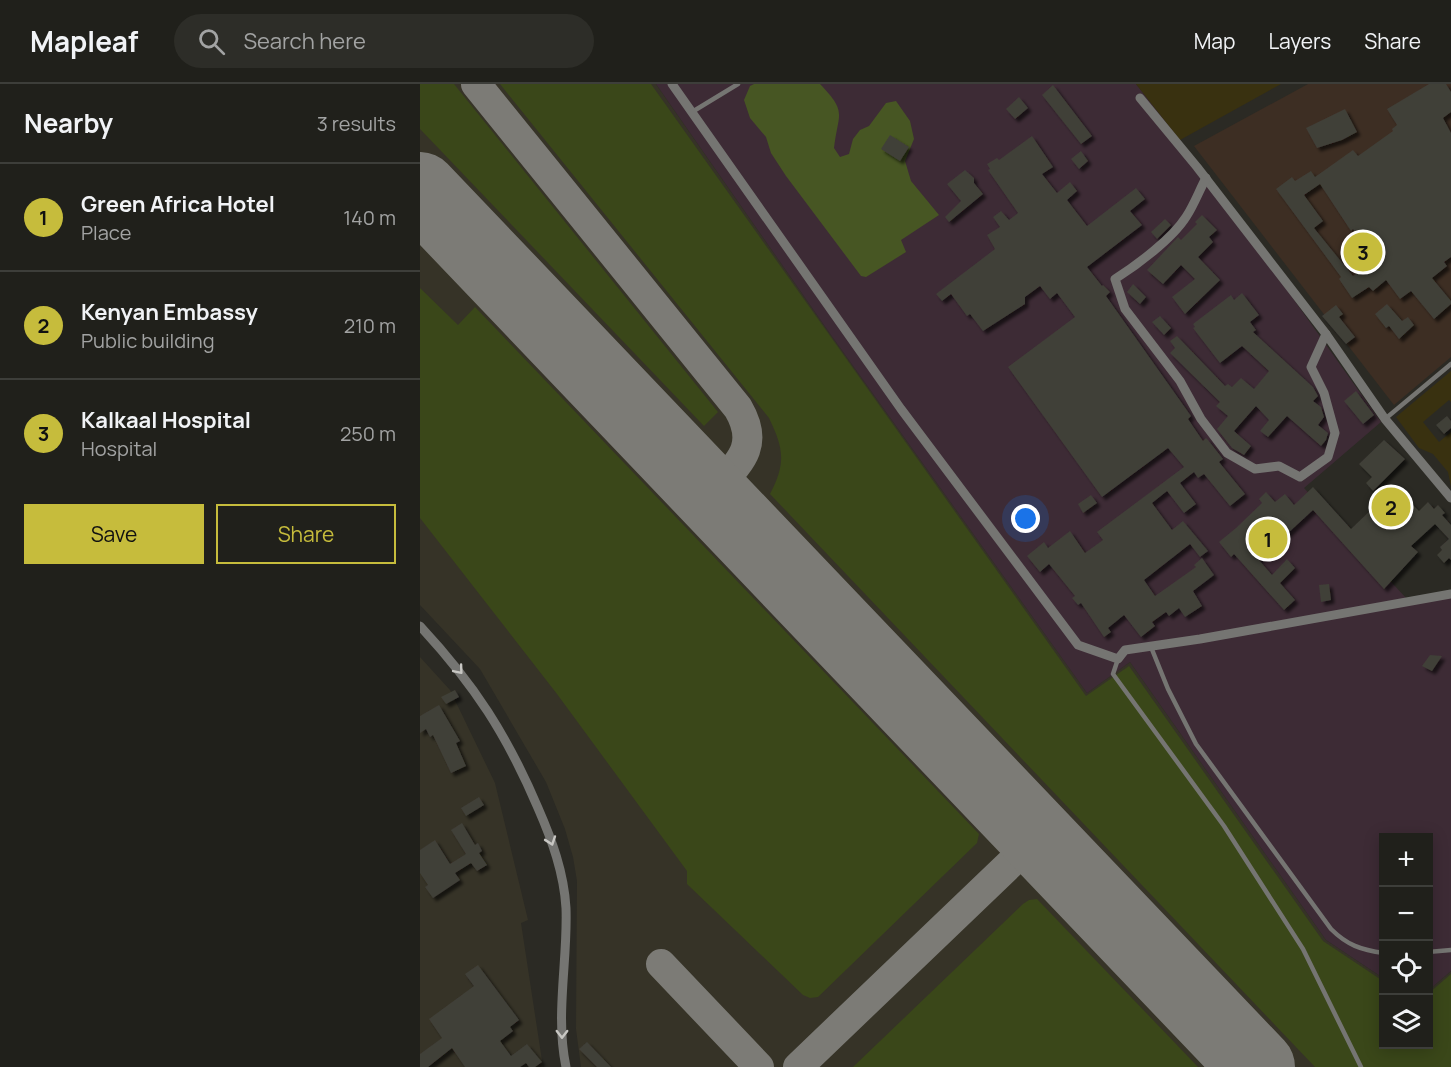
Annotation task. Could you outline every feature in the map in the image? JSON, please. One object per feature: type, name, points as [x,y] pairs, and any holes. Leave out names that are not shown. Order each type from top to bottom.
[{"type":"street","points":[[672,84],[901,409],[1078,645],[1118,659],[1125,650],[1451,594]]},
{"type":"street","points":[[1140,98],[1206,178],[1326,334],[1385,419],[1451,498]]},
{"type":"street","points":[[1206,178],[1186,218],[1162,243],[1115,279],[1125,309],[1180,381],[1201,419],[1227,453],[1255,469],[1279,466],[1300,477],[1328,457],[1335,433],[1324,393],[1311,367],[1326,334]]},
{"type":"street","points":[[420,626],[468,680],[492,716],[532,792],[550,837],[563,885],[566,909],[562,1037],[566,1067]]},
{"type":"lane","points":[[691,112],[738,84]]},
{"type":"lane","points":[[1385,419],[1451,364]]},
{"type":"lane","points":[[1151,647],[1168,688],[1196,744],[1331,929],[1344,942],[1379,952]]},
{"type":"lane","points":[[1118,659],[1113,674],[1224,826],[1303,949],[1361,1067]]},
{"type":"lane","points":[[1433,952],[1451,950]]},
{"type":"shaded area","points":[[420,84],[656,84],[831,335],[1087,693],[1130,662],[1326,940],[1379,975],[1379,1049],[1433,1049],[1433,987],[1451,971],[1451,1067],[581,1067],[576,1029],[577,881],[565,829],[546,782],[480,669],[420,605]]},
{"type":"shaded area","points":[[656,84],[1136,84],[1180,140],[1381,422],[1304,488],[1406,598],[1451,594],[1451,971],[1433,987],[1433,833],[1379,833],[1379,975],[1326,940],[1130,662],[1087,693],[831,335]]},
{"type":"shaded area","points":[[1308,84],[1451,84],[1451,357],[1394,405],[1194,146]]},
{"type":"shaded area","points":[[420,657],[450,690],[495,783],[528,920],[521,923],[543,1067],[420,1067]]},
{"type":"green space","points":[[420,84],[454,84],[718,412],[704,426],[420,129]]},
{"type":"green space","points":[[500,84],[651,84],[1086,696],[1129,666],[1323,941],[1379,978],[1379,1049],[1433,1049],[1433,990],[1451,974],[1451,1067],[1315,1067],[770,494],[779,473],[781,456],[778,439],[769,418]]},
{"type":"green space","points":[[754,84],[820,84],[838,108],[839,120],[834,148],[840,157],[849,154],[853,139],[860,130],[869,126],[886,103],[896,101],[910,121],[914,139],[905,161],[911,181],[939,215],[901,240],[906,252],[866,277],[861,276],[786,176],[771,153],[766,137],[750,118],[744,100],[750,86]]},
{"type":"green space","points":[[420,288],[458,325],[475,307],[979,834],[977,843],[818,997],[810,998],[803,995],[687,884],[687,871],[557,694],[420,518]]},
{"type":"green space","points":[[1037,899],[1198,1067],[853,1067],[1023,904]]},
{"type":"sand","points":[[1136,84],[1281,84],[1180,140]]},
{"type":"sand","points":[[1451,371],[1451,402],[1449,400],[1423,422],[1439,442],[1451,432],[1451,487],[1448,472],[1433,454],[1419,448],[1396,417]]},
{"type":"building","points":[[1429,84],[1446,84],[1451,92],[1451,112],[1443,118],[1451,133],[1451,257],[1444,262],[1447,266],[1432,278],[1451,304],[1434,319],[1411,291],[1400,299],[1386,280],[1373,291],[1369,287],[1352,298],[1339,279],[1341,277],[1276,189],[1292,177],[1295,181],[1311,171],[1315,177],[1353,150],[1358,156],[1393,131],[1392,129],[1397,125],[1387,109]],"holes":[[[1320,184],[1351,231],[1353,229],[1374,260],[1353,276],[1314,228],[1323,221],[1304,195]]]},
{"type":"building","points":[[1053,85],[1092,136],[1081,144],[1042,95]]},
{"type":"building","points":[[1019,97],[1028,108],[1015,119],[1006,109]]},
{"type":"building","points":[[1345,109],[1357,132],[1342,140],[1317,148],[1306,128]]},
{"type":"building","points":[[890,135],[909,147],[900,161],[881,149]]},
{"type":"building","points":[[1032,136],[1053,167],[1042,174],[1057,193],[1070,182],[1077,191],[1067,200],[1087,226],[1136,188],[1145,199],[1130,211],[1142,225],[1087,267],[1102,286],[1110,292],[1106,296],[1191,416],[1188,419],[1203,441],[1206,438],[1223,459],[1219,462],[1245,494],[1230,506],[1204,474],[1198,478],[1194,472],[1180,483],[1196,504],[1184,513],[1167,491],[1152,503],[1172,530],[1183,521],[1208,551],[1200,557],[1190,544],[1144,580],[1155,596],[1196,567],[1194,565],[1202,558],[1214,575],[1193,591],[1202,606],[1185,617],[1179,608],[1169,616],[1166,612],[1152,622],[1155,626],[1141,637],[1124,615],[1108,628],[1111,632],[1104,637],[1081,603],[1078,605],[1072,598],[1075,596],[1049,564],[1040,572],[1027,556],[1044,542],[1048,548],[1070,531],[1085,553],[1103,540],[1097,532],[1184,467],[1168,448],[1102,497],[1008,367],[1075,317],[1057,293],[1050,299],[1040,286],[1025,297],[1025,304],[983,331],[970,314],[967,316],[951,294],[942,301],[936,294],[995,249],[987,235],[1000,227],[993,217],[1001,211],[1009,220],[1018,213],[988,170],[990,169],[987,164],[997,158],[999,160]]},
{"type":"building","points":[[1081,151],[1088,161],[1079,169],[1071,159]]},
{"type":"building","points":[[965,170],[974,178],[974,183],[983,194],[949,222],[945,217],[961,201],[947,184]]},
{"type":"building","points":[[1202,215],[1217,230],[1209,237],[1213,242],[1198,257],[1220,280],[1185,314],[1172,297],[1195,279],[1181,265],[1163,284],[1147,270],[1178,237],[1181,240],[1197,224],[1195,222]]},
{"type":"building","points":[[1165,219],[1171,225],[1157,239],[1151,232]]},
{"type":"building","points":[[1133,284],[1146,297],[1140,304],[1127,292]]},
{"type":"building","points":[[1242,293],[1259,315],[1250,322],[1256,330],[1253,332],[1313,387],[1318,396],[1313,401],[1321,407],[1324,417],[1318,425],[1328,433],[1321,446],[1287,416],[1268,437],[1260,431],[1269,420],[1256,406],[1234,431],[1251,446],[1244,455],[1232,448],[1217,429],[1228,416],[1216,406],[1220,402],[1170,353],[1175,348],[1170,341],[1177,336],[1225,386],[1228,384],[1232,387],[1241,378],[1254,389],[1269,371],[1242,346],[1220,363],[1193,328],[1195,327],[1193,324],[1231,295],[1234,300]]},
{"type":"building","points":[[1387,304],[1402,321],[1408,317],[1414,325],[1399,339],[1375,314]]},
{"type":"building","points":[[1336,305],[1343,314],[1339,317],[1355,337],[1346,344],[1322,316]]},
{"type":"building","points":[[1160,316],[1171,328],[1164,335],[1152,322]]},
{"type":"building","points":[[1356,391],[1374,415],[1363,424],[1344,401]]},
{"type":"building","points":[[1447,416],[1451,421],[1451,428],[1444,434],[1436,425]]},
{"type":"building","points":[[1384,440],[1405,459],[1373,491],[1366,483],[1372,477],[1359,464]]},
{"type":"building","points":[[1313,487],[1351,529],[1375,506],[1380,511],[1384,508],[1390,515],[1407,499],[1419,511],[1428,502],[1434,509],[1438,505],[1445,513],[1442,515],[1451,525],[1451,560],[1449,558],[1444,563],[1437,555],[1442,550],[1440,547],[1449,539],[1435,524],[1411,546],[1418,552],[1384,589],[1313,510],[1259,560],[1272,575],[1287,559],[1295,568],[1280,583],[1295,600],[1284,610],[1234,554],[1231,557],[1219,542],[1262,503],[1259,499],[1266,492],[1275,502],[1285,494],[1294,505]]},
{"type":"building","points":[[1091,495],[1097,503],[1083,513],[1078,504]]},
{"type":"building","points":[[1329,584],[1331,600],[1321,602],[1319,585]]},
{"type":"building","points":[[1430,655],[1442,656],[1432,671],[1422,666]]},
{"type":"building","points":[[455,690],[459,697],[446,704],[441,697]]},
{"type":"building","points":[[439,705],[460,741],[456,743],[466,766],[451,773],[433,735],[430,737],[426,729],[420,733],[420,716]]},
{"type":"building","points":[[479,797],[484,805],[466,816],[461,808]]},
{"type":"building","points":[[462,823],[475,845],[478,843],[482,851],[479,853],[487,865],[477,871],[471,863],[455,873],[460,880],[433,898],[425,887],[428,885],[420,873],[420,850],[435,840],[450,864],[466,854],[451,830]]},
{"type":"building","points":[[478,965],[519,1020],[510,1027],[513,1031],[500,1041],[511,1056],[527,1044],[542,1062],[535,1067],[529,1067],[526,1063],[520,1067],[465,1067],[452,1048],[428,1067],[420,1067],[420,1054],[442,1038],[429,1019],[474,986],[465,974]]},
{"type":"building","points":[[587,1042],[611,1067],[597,1067],[579,1049]]},
{"type":"taxiway","points":[[476,84],[738,408],[745,422],[747,446],[737,465],[710,494]]},
{"type":"taxiway","points":[[798,1067],[1038,837]]},
{"type":"taxiway","points":[[661,964],[759,1067]]},
{"type":"runway","points":[[420,190],[1257,1067]]},
{"type":"place","name":"Kalkaal Hospital","points":[[1363,252]]},
{"type":"place","name":"Kenyan Embassy","points":[[1391,507]]},
{"type":"place","name":"Green Africa Hotel","points":[[1268,539]]}]
